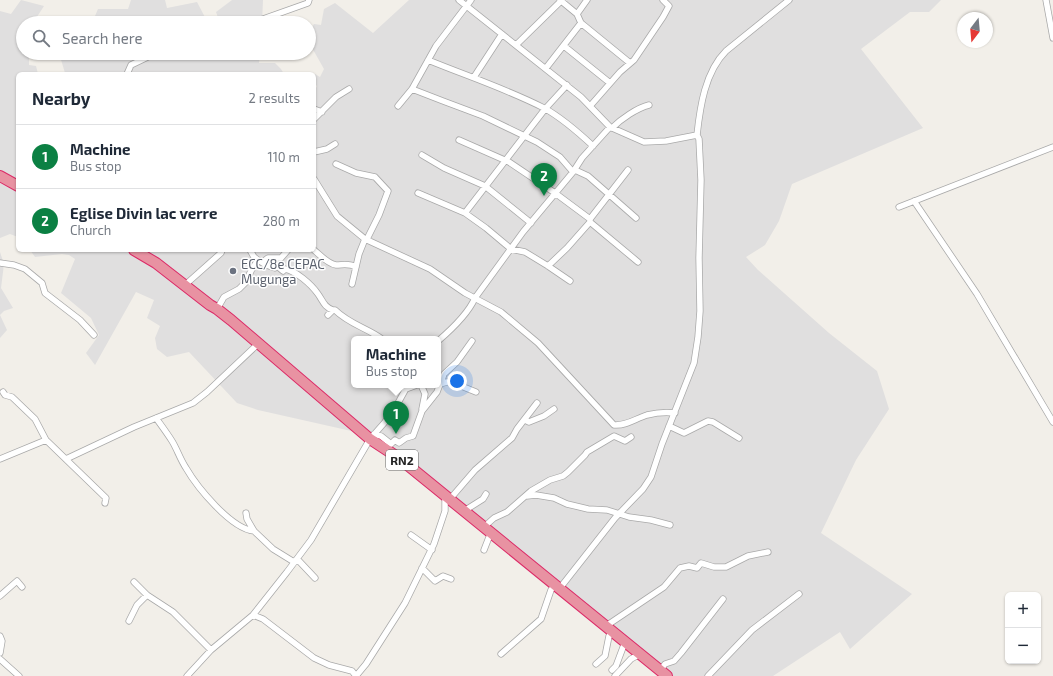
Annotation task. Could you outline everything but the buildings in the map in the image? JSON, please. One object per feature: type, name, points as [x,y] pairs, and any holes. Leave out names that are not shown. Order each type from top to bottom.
[{"type":"highway","points":[[0,176],[16,185]]},
{"type":"highway","name":"RN2","points":[[137,252],[156,263],[217,309],[663,673]]},
{"type":"street","points":[[271,16],[310,0]]},
{"type":"street","points":[[459,0],[567,85],[590,105],[611,127],[644,142],[666,141],[697,135]]},
{"type":"street","points":[[398,106],[412,88],[436,46],[471,0]]},
{"type":"street","points":[[516,45],[561,0],[577,14],[581,23],[630,63]]},
{"type":"street","points":[[577,14],[587,0]]},
{"type":"street","points":[[590,105],[620,72],[634,60],[669,6],[663,0]]},
{"type":"street","points":[[501,654],[541,619],[551,590],[558,586],[619,514],[643,489],[650,477],[694,363],[698,337],[700,311],[698,258],[701,180],[699,139],[697,135],[700,108],[710,78],[721,56],[790,0]]},
{"type":"street","points":[[1046,0],[1053,38]]},
{"type":"street","points":[[546,68],[581,23]]},
{"type":"street","points":[[474,77],[502,34]]},
{"type":"street","points":[[564,46],[610,83]]},
{"type":"street","points":[[128,72],[131,65],[141,60]]},
{"type":"street","points":[[428,60],[474,77],[545,109],[574,128],[593,146]]},
{"type":"street","points":[[465,213],[545,109],[567,85]]},
{"type":"street","points":[[412,88],[483,116],[537,142],[560,157],[574,171],[588,176],[636,218]]},
{"type":"street","points":[[316,117],[336,97],[349,89]]},
{"type":"street","points":[[441,338],[471,306],[475,298],[511,249],[574,171],[582,158],[611,127],[639,108],[649,105]]},
{"type":"street","points":[[316,109],[322,112]]},
{"type":"street","points":[[459,140],[505,161],[555,193],[590,220],[638,262]]},
{"type":"street","points":[[316,152],[327,149],[335,144]]},
{"type":"street","points":[[899,207],[1053,147]]},
{"type":"street","points":[[422,154],[444,168],[486,186],[531,223]]},
{"type":"street","points":[[336,164],[356,173],[375,177],[388,191],[380,215],[366,239],[356,267],[352,284]]},
{"type":"street","points":[[548,266],[567,248],[628,170]]},
{"type":"street","points":[[316,182],[337,216],[366,239],[430,268],[464,293],[501,312],[538,343],[614,425],[621,426],[649,415],[668,412],[675,413]]},
{"type":"street","points":[[418,193],[465,213],[511,249],[525,252],[570,281]]},
{"type":"street","points":[[914,201],[977,294],[1053,422]]},
{"type":"street","points":[[185,285],[221,252]]},
{"type":"street","points":[[251,252],[254,257],[275,268],[277,266],[283,271],[285,269],[293,271],[311,286],[321,298],[324,305],[332,310],[335,310],[343,318],[378,336]]},
{"type":"street","points":[[217,309],[224,297],[245,284],[252,269],[260,261],[268,258],[280,258],[286,252]]},
{"type":"street","points":[[316,252],[330,263],[335,265],[352,264],[356,267]]},
{"type":"street","points":[[0,263],[14,265],[25,269],[42,283],[45,293],[80,320],[94,335]]},
{"type":"street","points":[[328,315],[332,310]]},
{"type":"street","points":[[441,380],[444,374],[457,362],[472,341]]},
{"type":"street","points":[[66,459],[134,427],[193,403],[207,392],[259,343]]},
{"type":"street","points":[[441,384],[451,382],[476,392]]},
{"type":"street","points":[[187,676],[211,650],[253,616],[311,540],[372,436],[398,403],[406,388]]},
{"type":"street","points":[[372,436],[382,436],[391,444],[395,440],[399,443],[406,438],[413,436],[426,396],[422,388]]},
{"type":"street","points":[[422,411],[437,392],[438,388]]},
{"type":"street","points":[[3,392],[5,395],[12,397],[35,419],[46,440],[106,498],[105,504]]},
{"type":"street","points":[[253,616],[263,619],[314,658],[329,665],[359,675],[405,603],[432,550],[448,497],[475,470],[512,438],[537,403]]},
{"type":"street","points":[[525,420],[529,422],[544,416],[554,409]]},
{"type":"street","points":[[156,418],[173,441],[186,469],[196,484],[219,510],[239,526],[247,530],[254,531]]},
{"type":"street","points":[[669,426],[684,432],[708,421],[713,422],[739,438]]},
{"type":"street","points":[[484,550],[487,530],[494,518],[508,512],[538,486],[568,472],[587,452],[601,443],[611,439],[614,436],[626,441],[631,437]]},
{"type":"street","points":[[0,459],[46,440]]},
{"type":"street","points":[[464,511],[482,499],[486,494]]},
{"type":"street","points":[[527,496],[536,495],[554,498],[567,504],[588,509],[603,510],[670,525]]},
{"type":"street","points":[[246,513],[247,519],[254,531],[273,549],[294,562],[300,561],[315,578]]},
{"type":"street","points":[[411,535],[432,550]]},
{"type":"street","points":[[596,664],[605,656],[609,629],[664,587],[680,568],[689,566],[697,568],[701,562],[714,567],[726,567],[748,556],[768,552]]},
{"type":"street","points":[[422,568],[435,580],[443,576],[451,579]]},
{"type":"street","points":[[0,596],[17,581],[22,587]]},
{"type":"street","points":[[134,582],[147,595],[174,612],[211,650]]},
{"type":"street","points":[[708,676],[752,630],[799,594]]},
{"type":"street","points":[[129,621],[137,605],[147,595]]},
{"type":"street","points":[[663,673],[665,664],[674,661],[723,599]]},
{"type":"street","points":[[0,636],[2,641],[0,653]]},
{"type":"street","points":[[612,670],[616,666],[624,642]]},
{"type":"street","points":[[615,676],[631,659],[640,654]]},
{"type":"street","points":[[0,659],[19,676]]},
{"type":"shaded area","points":[[21,0],[44,6],[38,16],[16,16],[16,60],[29,60],[29,65],[36,66],[38,72],[16,72],[16,236],[10,234],[0,238],[0,11],[11,14]]},
{"type":"shaded area","points":[[131,0],[165,0],[167,8],[197,2],[204,16],[95,16],[98,9],[128,9]]},
{"type":"shaded area","points":[[232,0],[263,0],[262,16],[217,16],[216,12]]},
{"type":"shaded area","points":[[409,0],[941,0],[929,12],[910,12],[861,49],[923,128],[792,184],[779,221],[765,245],[746,257],[758,270],[829,333],[877,371],[889,409],[856,460],[821,533],[912,594],[850,649],[840,632],[773,676],[670,676],[378,437],[258,410],[237,403],[189,352],[167,357],[157,349],[155,338],[160,326],[147,318],[154,300],[136,292],[95,365],[86,353],[99,335],[91,318],[61,293],[75,259],[69,255],[62,254],[35,257],[31,252],[316,252],[316,75],[320,77],[324,69],[316,55],[316,24],[321,25],[324,9],[335,3],[373,33]]},
{"type":"shaded area","points":[[61,60],[259,60],[259,63],[275,63],[283,72],[65,72]]},
{"type":"shaded area","points":[[0,252],[4,264],[1,288],[13,308],[4,311],[0,315]]},
{"type":"shaded area","points":[[0,315],[7,330],[0,338]]},
{"type":"place","name":"Eglise Divin lac verre","points":[[544,196]]},
{"type":"place","name":"ECC/8e CEPAC Mugunga","points":[[233,271]]},
{"type":"place","name":"Machine","points":[[396,434]]}]
